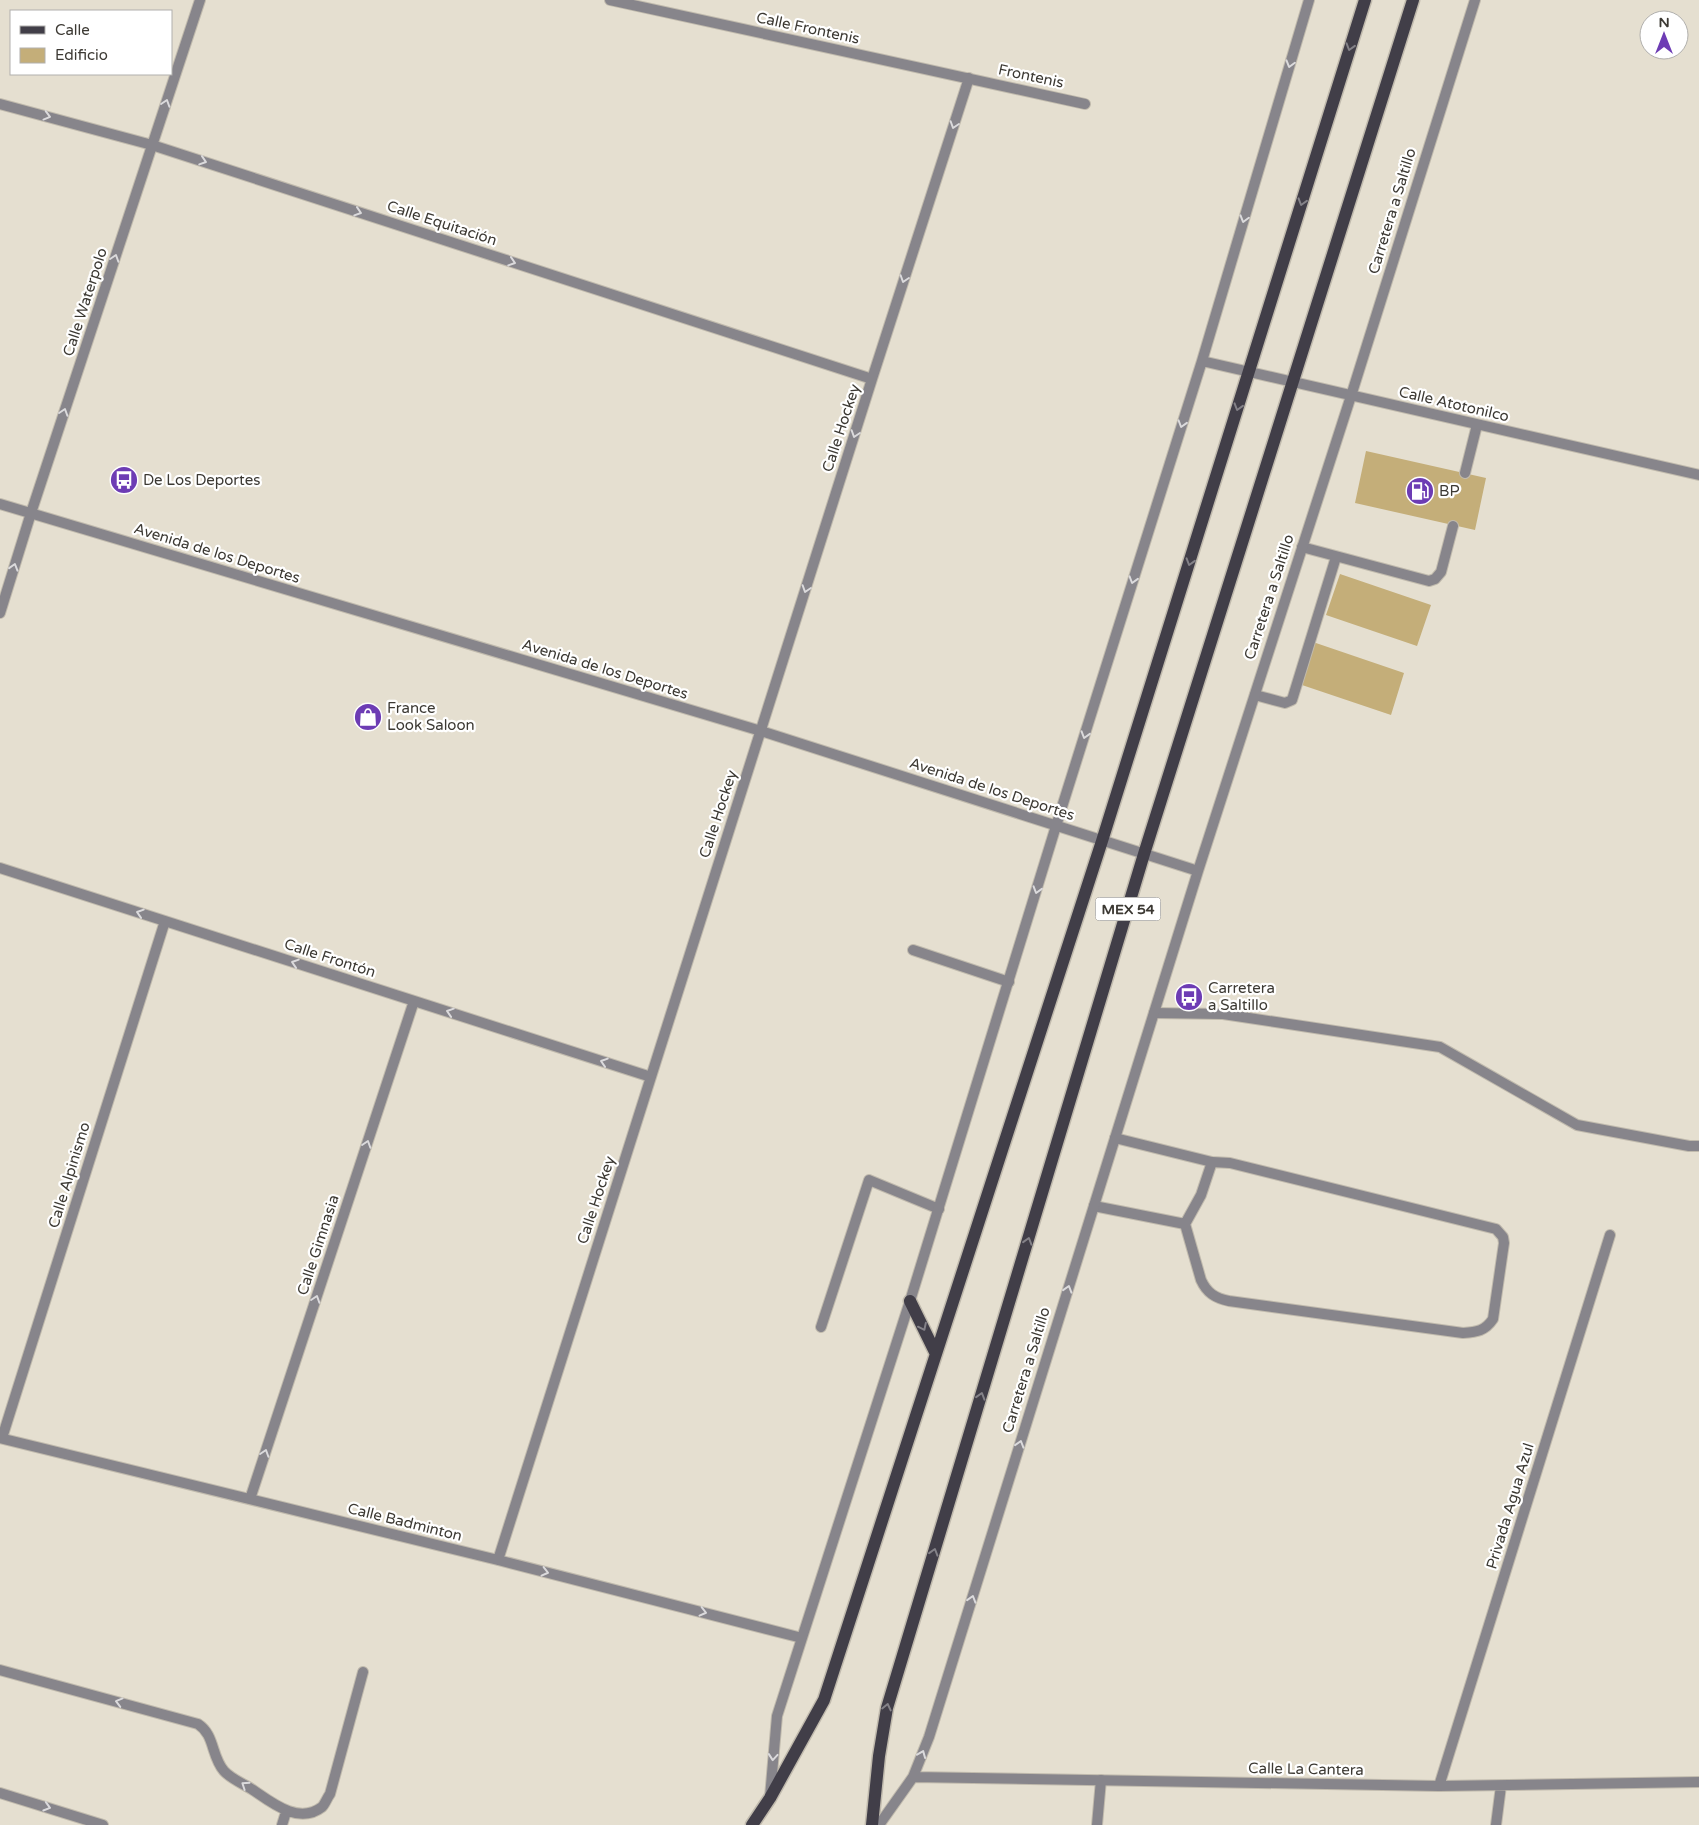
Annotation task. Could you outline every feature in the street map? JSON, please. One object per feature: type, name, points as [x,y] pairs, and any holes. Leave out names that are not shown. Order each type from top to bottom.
[{"type":"main road","name":"MEX 54","points":[[752,1825],[770,1798],[824,1700],[1102,841],[1365,0]]},
{"type":"main road","name":"MEX 54","points":[[872,1825],[879,1756],[887,1708],[1144,854],[1413,0]]},
{"type":"main road","points":[[910,1301],[936,1354]]},
{"type":"street","name":"Calle Waterpolo","points":[[0,613],[31,513],[200,0]]},
{"type":"street","name":"Calle Frontenis","points":[[610,0],[970,78]]},
{"type":"street","points":[[770,1798],[777,1716],[910,1301],[1202,361],[1309,0]]},
{"type":"street","name":"Carretera a Saltillo","points":[[879,1825],[913,1777],[929,1737],[1198,871],[1351,396],[1475,0]]},
{"type":"street","name":"Frontenis","points":[[970,78],[1085,104]]},
{"type":"street","name":"Calle Hockey","points":[[498,1560],[872,379],[970,78]]},
{"type":"street","name":"Calle Equitación","points":[[0,104],[152,145],[872,379]]},
{"type":"street","name":"Calle Atotonilco","points":[[1202,361],[1699,475]]},
{"type":"street","points":[[1465,473],[1477,425]]},
{"type":"street","name":"Avenida de los Deportes","points":[[0,504],[761,731],[1198,871]]},
{"type":"street","points":[[1302,547],[1429,581],[1435,579],[1441,572],[1453,526]]},
{"type":"street","points":[[1255,695],[1285,703],[1292,700],[1336,557]]},
{"type":"street","name":"Calle Frontón","points":[[0,868],[651,1077]]},
{"type":"street","name":"Calle Alpinismo","points":[[1,1438],[164,921]]},
{"type":"street","points":[[913,950],[1009,982]]},
{"type":"street","name":"Calle Gimnasia","points":[[250,1499],[414,1001]]},
{"type":"street","points":[[1154,1013],[1223,1014],[1440,1047],[1577,1125],[1689,1146],[1699,1146]]},
{"type":"street","points":[[1115,1138],[1212,1162],[1240,1166],[1496,1229],[1503,1237],[1504,1243],[1493,1319],[1488,1327],[1478,1332],[1463,1333],[1220,1299],[1212,1295],[1205,1288],[1201,1280],[1185,1224],[1201,1195],[1212,1162]]},
{"type":"street","points":[[821,1327],[869,1180],[938,1209]]},
{"type":"street","points":[[1094,1206],[1185,1224]]},
{"type":"street","name":"Privada Agua Azul","points":[[1439,1786],[1610,1235]]},
{"type":"street","name":"Calle Badminton","points":[[1,1438],[498,1560],[802,1638]]},
{"type":"street","points":[[0,1670],[198,1724],[205,1729],[211,1739],[216,1758],[224,1771],[286,1812],[299,1814],[311,1813],[322,1807],[330,1794],[363,1672]]},
{"type":"street","name":"Calle La Cantera","points":[[913,1777],[1439,1786],[1699,1782]]},
{"type":"street","points":[[1098,1825],[1101,1780]]},
{"type":"street","points":[[1496,1825],[1500,1786]]},
{"type":"street","points":[[0,1793],[103,1825]]},
{"type":"street","points":[[282,1825],[286,1812]]},
{"type":"building","name":"BP","points":[[1366,451],[1486,478],[1475,530],[1355,503]]},
{"type":"building","points":[[1340,574],[1431,605],[1417,646],[1326,615]]},
{"type":"building","points":[[1313,642],[1404,673],[1391,715],[1299,684]]},
{"type":"place","name":"De Los Deportes","points":[[124,480]]},
{"type":"place","name":"BP","points":[[1420,491]]},
{"type":"place","name":"France Look Saloon","points":[[368,717]]},
{"type":"place","name":"Carretera a Saltillo","points":[[1189,997]]}]
